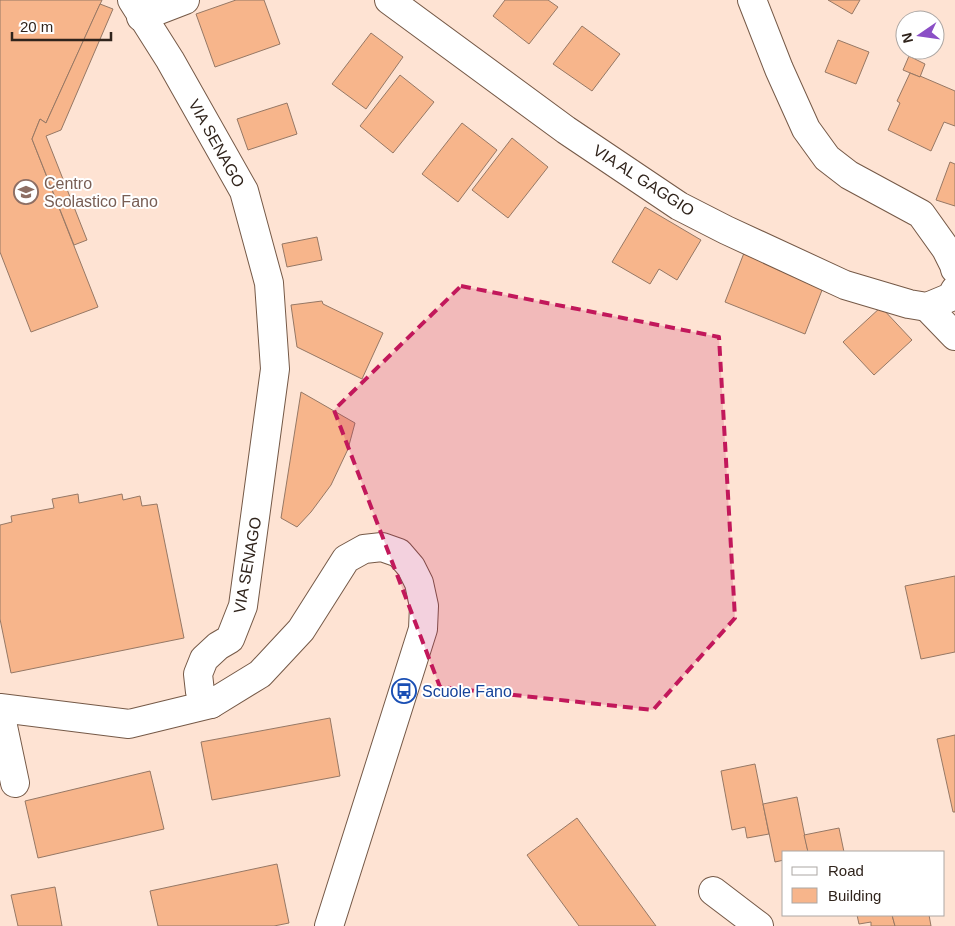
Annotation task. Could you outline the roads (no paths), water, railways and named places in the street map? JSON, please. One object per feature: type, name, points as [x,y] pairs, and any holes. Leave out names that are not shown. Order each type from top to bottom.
[{"type":"street","points":[[136,8],[186,0]]},
{"type":"street","name":"VIA AL GAGGIO","points":[[389,0],[566,130],[679,206],[845,285],[909,304],[927,307]]},
{"type":"street","points":[[752,0],[779,69],[806,129],[827,158],[849,175],[921,214],[946,249],[955,269]]},
{"type":"street","name":"VIA SENAGO","points":[[136,8],[170,60],[244,191],[269,283],[276,369],[243,606],[230,640],[218,646],[204,659],[198,674],[200,692],[211,704]]},
{"type":"street","points":[[955,290],[950,297],[927,307],[955,336]]},
{"type":"street","points":[[15,783],[0,710],[128,724],[211,704],[260,674],[301,630],[346,559],[364,549],[382,547],[398,554],[411,567],[419,583],[424,606],[423,629],[329,926]]},
{"type":"street","points":[[713,890],[759,926]]},
{"type":"place","name":"Centro Scolastico Fano","points":[[26,192]]},
{"type":"place","name":"Scuole Fano","points":[[404,691]]}]
